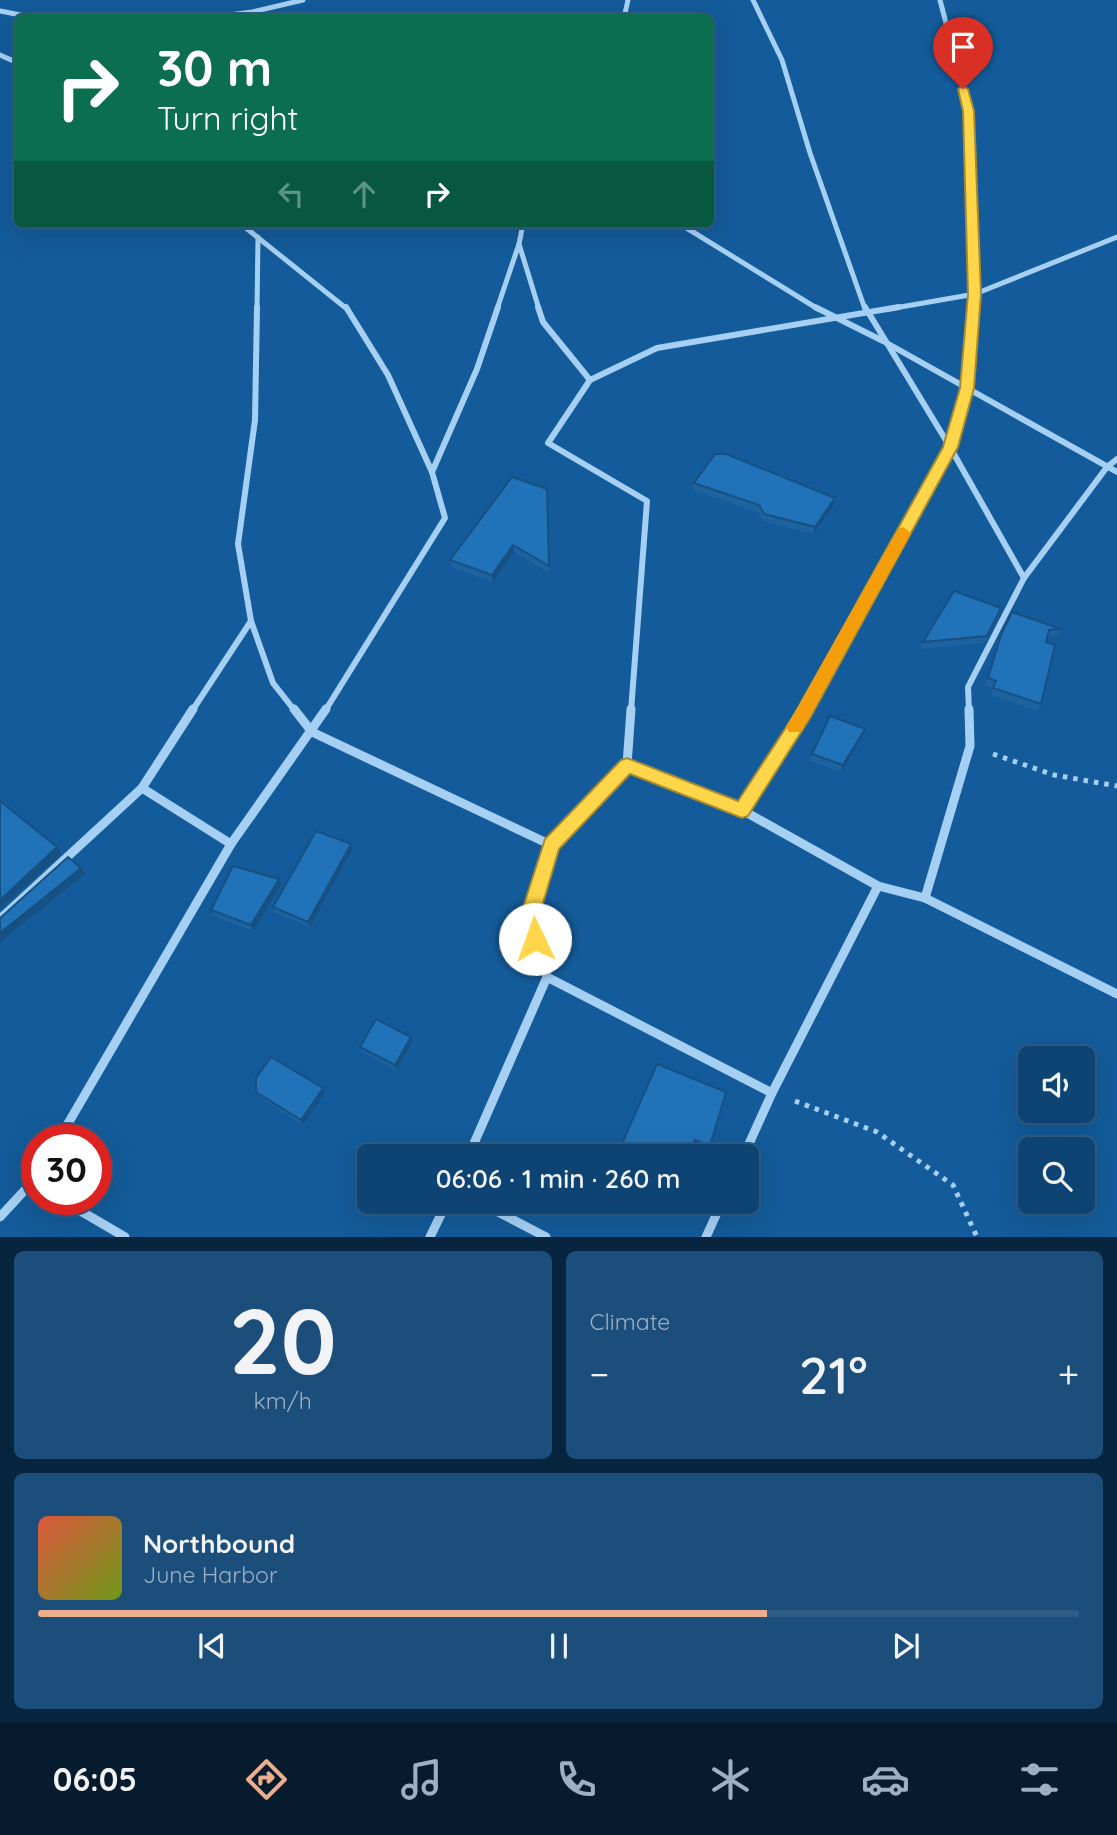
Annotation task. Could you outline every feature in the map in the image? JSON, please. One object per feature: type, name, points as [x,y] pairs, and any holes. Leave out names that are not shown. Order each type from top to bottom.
[{"type":"street","points":[[237,14],[303,0]]},
{"type":"street","points":[[753,0],[782,60],[810,153],[866,311],[950,447],[1024,578]]},
{"type":"street","points":[[742,810],[804,713],[950,447],[967,388],[975,294],[969,111],[940,0]]},
{"type":"street","points":[[68,1124],[231,844],[312,732],[445,518],[432,472],[388,375],[346,307],[246,228]]},
{"type":"street","points":[[432,472],[477,369],[522,228]]},
{"type":"street","points":[[687,228],[832,317],[883,341],[1117,472]]},
{"type":"street","points":[[258,237],[255,420],[238,544],[251,621],[273,683],[312,732],[551,845]]},
{"type":"street","points":[[474,1144],[547,977],[529,920],[551,845],[627,765],[647,501],[548,443],[590,380],[657,348],[975,294],[1117,237]]},
{"type":"street","points":[[519,244],[543,322],[590,380]]},
{"type":"street","points":[[925,898],[970,746],[968,687],[1024,578],[1107,467],[1117,459]]},
{"type":"street","points":[[0,919],[142,788],[251,621]]},
{"type":"street","points":[[627,765],[742,810],[878,886],[925,898],[1117,994]]},
{"type":"street","points":[[142,788],[231,844]]},
{"type":"street","points":[[749,1144],[772,1093],[878,886]]},
{"type":"street","points":[[547,977],[772,1093]]},
{"type":"street","points":[[0,1217],[21,1196]]},
{"type":"street","points":[[430,1237],[441,1214]]},
{"type":"street","points":[[502,1214],[546,1237]]},
{"type":"street","points":[[706,1237],[717,1214]]},
{"type":"street","points":[[87,1215],[125,1237]]},
{"type":"path","points":[[970,746],[1054,775],[1117,786]]},
{"type":"path","points":[[772,1093],[877,1132],[953,1185],[977,1237]]},
{"type":"building","points":[[715,454],[726,454],[835,498],[815,527],[764,514],[759,505],[694,483]]},
{"type":"building","points":[[512,477],[547,489],[549,566],[513,545],[492,575],[450,560]]},
{"type":"building","points":[[954,591],[1001,608],[987,636],[923,642]]},
{"type":"building","points":[[1012,612],[1061,629],[1049,630],[1046,642],[1055,645],[1041,704],[993,688],[996,681],[988,678],[1001,635]]},
{"type":"building","points":[[830,716],[865,729],[843,765],[812,754]]},
{"type":"building","points":[[0,801],[57,847],[0,900]]},
{"type":"building","points":[[316,831],[351,844],[308,922],[273,907]]},
{"type":"building","points":[[68,857],[81,868],[0,933],[0,918]]},
{"type":"building","points":[[233,866],[279,879],[251,925],[211,910]]},
{"type":"building","points":[[376,1019],[411,1037],[395,1065],[360,1047]]},
{"type":"building","points":[[271,1057],[323,1088],[301,1120],[256,1092],[256,1078]]},
{"type":"building","points":[[657,1064],[726,1092],[711,1144],[695,1140],[694,1144],[622,1144]]},
{"type":"slow traffic","points":[[795,727],[903,533]]},
{"type":"route","points":[[535,939],[529,920],[551,845],[627,765],[742,810],[804,713],[950,447],[967,388],[975,294],[969,111],[963,89]]}]
